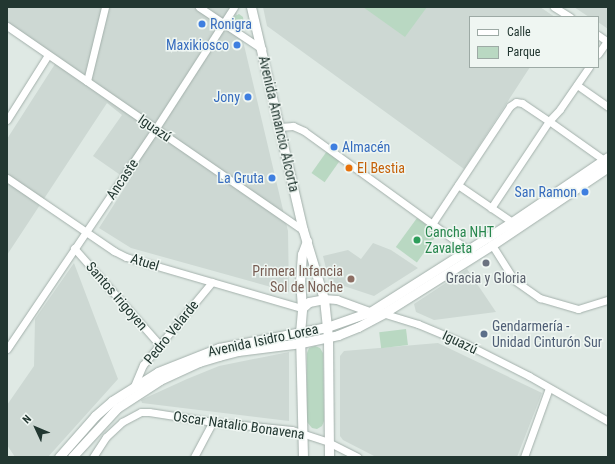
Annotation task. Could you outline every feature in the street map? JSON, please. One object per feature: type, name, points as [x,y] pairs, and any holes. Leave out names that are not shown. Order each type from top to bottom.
[{"type":"main road","name":"Avenida Amancio Alcorta","points":[[251,7],[303,230],[314,260],[324,299],[328,338],[329,457]]},
{"type":"main road","points":[[515,225],[607,162]]},
{"type":"main road","name":"Avenida Isidro Lorea","points":[[137,388],[160,380],[199,362],[238,351],[328,338],[358,328],[492,246],[515,225]]},
{"type":"main road","name":"Avenida Isidro Lorea","points":[[137,388],[158,372],[203,353],[234,344],[300,333],[370,312],[468,250],[515,225]]},
{"type":"main road","name":"Avenida Amancio Alcorta","points":[[303,457],[300,333],[302,308],[300,282],[302,254],[306,241]]},
{"type":"main road","points":[[302,308],[309,302],[324,299]]},
{"type":"main road","points":[[59,457],[95,416],[112,401],[137,388]]},
{"type":"main road","points":[[72,457],[137,388]]},
{"type":"street","points":[[87,81],[105,7]]},
{"type":"street","points":[[199,7],[262,49]]},
{"type":"street","name":"Ancaste","points":[[7,349],[156,128],[234,7]]},
{"type":"street","points":[[554,7],[568,16]]},
{"type":"street","name":"Iguazú","points":[[7,26],[303,230]]},
{"type":"street","points":[[599,53],[607,42]]},
{"type":"street","points":[[7,120],[48,55]]},
{"type":"street","points":[[491,208],[549,121],[560,109],[588,68]]},
{"type":"street","points":[[577,85],[608,107]]},
{"type":"street","points":[[432,224],[514,102],[522,103],[607,162]]},
{"type":"street","points":[[279,127],[293,126],[304,132],[476,256]]},
{"type":"street","name":"Atuel","points":[[7,178],[106,247],[126,257],[302,308]]},
{"type":"street","points":[[458,185],[515,225]]},
{"type":"street","points":[[492,246],[514,280],[540,298],[578,308],[608,300]]},
{"type":"street","name":"Santos Irigoyen","points":[[74,248],[159,344]]},
{"type":"street","name":"Pedro Velarde","points":[[137,388],[143,365],[212,282]]},
{"type":"street","name":"Iguazú","points":[[324,299],[337,300],[370,312],[384,313],[418,324],[466,344],[608,421]]},
{"type":"street","points":[[524,457],[549,388]]},
{"type":"street","name":"Oscar Natalio Bonavena","points":[[93,457],[114,429],[129,417],[141,412],[153,412],[213,422],[303,433],[328,442],[357,457]]},
{"type":"street","points":[[194,457],[213,422]]},
{"type":"shaded area","points":[[7,7],[235,7],[288,231],[289,292],[131,248],[99,228],[129,181],[93,156],[122,115],[107,103],[7,255],[7,139],[55,64],[7,30]]},
{"type":"shaded area","points":[[263,7],[540,7],[554,16],[469,16],[469,68],[529,68],[464,169],[267,26]]},
{"type":"shaded area","points":[[574,7],[608,7],[608,29],[599,23],[599,16],[588,16]]},
{"type":"shaded area","points":[[373,243],[391,250],[418,268],[374,296],[329,281],[323,256],[348,250],[361,259]]},
{"type":"shaded area","points":[[74,263],[118,379],[48,457],[15,457],[7,445],[7,405],[34,366],[35,319]]},
{"type":"shaded area","points":[[467,269],[496,312],[434,320],[416,312],[414,304]]},
{"type":"shaded area","points":[[438,343],[542,393],[517,457],[376,457],[343,440],[340,436],[340,356],[344,351]]},
{"type":"shaded area","points":[[289,352],[289,421],[142,403],[141,400],[219,366]]},
{"type":"green space","points":[[363,7],[427,7],[405,37]]},
{"type":"green space","points":[[239,14],[243,17],[245,30],[231,22],[233,17]]},
{"type":"green space","points":[[327,151],[340,160],[325,182],[312,173]]},
{"type":"green space","name":"Cancha NHT Zavaleta","points":[[417,218],[438,233],[417,262],[396,247]]},
{"type":"green space","points":[[406,329],[408,345],[381,348],[379,332]]},
{"type":"green space","points":[[315,346],[320,348],[323,353],[324,421],[322,426],[317,429],[312,428],[307,422],[307,353],[309,348]]},
{"type":"place","name":"Ronigra","points":[[202,24]]},
{"type":"place","name":"Maxikiosco","points":[[237,45]]},
{"type":"place","name":"Jony","points":[[248,97]]},
{"type":"place","name":"Almacén","points":[[334,147]]},
{"type":"place","name":"El Bestia","points":[[349,168]]},
{"type":"place","name":"La Gruta","points":[[272,178]]},
{"type":"place","name":"San Ramon","points":[[585,192]]},
{"type":"place","name":"Cancha NHT Zavaleta","points":[[417,240]]},
{"type":"place","name":"Gracia y Gloria","points":[[486,263]]},
{"type":"place","name":"Primera Infancia Sol de Noche","points":[[351,279]]},
{"type":"place","name":"Gendarmería - Unidad Cinturón Sur","points":[[484,334]]}]
